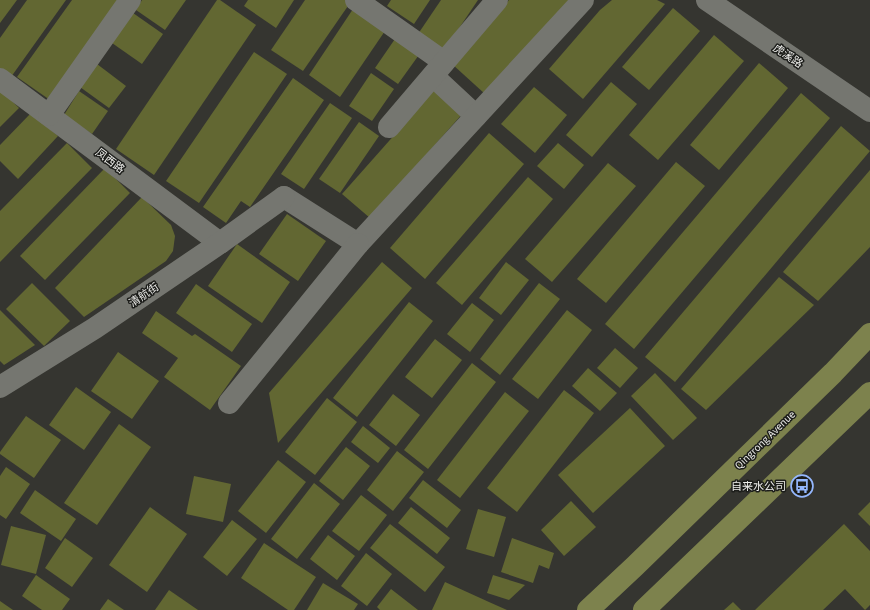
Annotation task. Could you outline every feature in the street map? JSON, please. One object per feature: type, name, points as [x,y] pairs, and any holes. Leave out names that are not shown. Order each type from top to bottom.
[{"type":"main road","name":"Qingrong Avenue","points":[[588,610],[828,378],[870,334]]},
{"type":"main road","points":[[644,610],[870,393]]},
{"type":"street","points":[[49,115],[130,0]]},
{"type":"street","points":[[356,0],[438,69],[476,116]]},
{"type":"street","points":[[389,127],[497,0]]},
{"type":"street","points":[[229,403],[358,244],[583,0]]},
{"type":"street","name":"虎溪路","points":[[707,0],[870,112]]},
{"type":"street","name":"凤西路","points":[[0,79],[220,244]]},
{"type":"street","name":"清航街","points":[[1,385],[95,328],[220,244],[284,197],[358,244]]},
{"type":"building","points":[[0,0],[17,0],[0,23]]},
{"type":"building","points":[[27,0],[66,0],[11,77],[0,70],[0,38]]},
{"type":"building","points":[[72,0],[122,0],[50,100],[17,77]]},
{"type":"building","points":[[142,0],[186,0],[165,30],[136,10]]},
{"type":"building","points":[[217,0],[220,0],[256,25],[154,175],[116,149]]},
{"type":"building","points":[[248,0],[294,0],[276,28],[244,6]]},
{"type":"building","points":[[305,0],[346,0],[350,3],[303,71],[271,50]]},
{"type":"building","points":[[391,0],[430,0],[414,24],[387,6]]},
{"type":"building","points":[[441,0],[478,0],[443,52],[418,34]]},
{"type":"building","points":[[509,0],[569,0],[485,94],[452,64]]},
{"type":"building","points":[[612,0],[657,0],[665,4],[583,99],[549,69],[600,10]]},
{"type":"building","points":[[355,6],[387,28],[340,97],[309,75]]},
{"type":"building","points":[[673,8],[700,31],[649,90],[622,67]]},
{"type":"building","points":[[133,13],[163,34],[142,64],[112,43]]},
{"type":"building","points":[[714,35],[744,61],[658,160],[629,135]]},
{"type":"building","points":[[397,36],[421,52],[398,84],[375,68]]},
{"type":"building","points":[[254,52],[287,74],[199,203],[166,181]]},
{"type":"building","points":[[759,63],[788,88],[719,170],[690,145]]},
{"type":"building","points":[[97,64],[126,86],[109,108],[80,87]]},
{"type":"building","points":[[371,73],[394,89],[372,121],[349,106]]},
{"type":"building","points":[[293,78],[324,100],[250,207],[241,201],[226,223],[203,207]]},
{"type":"building","points":[[611,82],[637,104],[592,157],[566,135]]},
{"type":"building","points":[[534,87],[567,115],[535,153],[501,124]]},
{"type":"building","points":[[436,88],[464,112],[370,218],[342,194]]},
{"type":"building","points":[[0,89],[19,108],[0,127]]},
{"type":"building","points":[[79,91],[108,111],[92,134],[64,115]]},
{"type":"building","points":[[801,93],[830,118],[634,349],[605,324]]},
{"type":"building","points":[[330,103],[352,118],[304,189],[281,174]]},
{"type":"building","points":[[31,113],[58,136],[18,179],[0,161],[0,145]]},
{"type":"building","points":[[359,122],[379,136],[340,193],[319,179]]},
{"type":"building","points":[[841,126],[870,151],[675,382],[645,357]]},
{"type":"building","points":[[489,133],[524,164],[425,279],[390,248]]},
{"type":"building","points":[[67,143],[92,168],[0,262],[0,211]]},
{"type":"building","points":[[558,143],[584,165],[564,189],[537,166]]},
{"type":"building","points":[[676,162],[705,186],[606,303],[577,279]]},
{"type":"building","points":[[608,163],[636,186],[552,282],[525,259]]},
{"type":"building","points":[[105,168],[130,193],[45,280],[20,256]]},
{"type":"building","points":[[870,170],[870,247],[818,301],[783,272]]},
{"type":"building","points":[[528,177],[553,199],[462,305],[436,283]]},
{"type":"building","points":[[142,197],[171,225],[175,236],[173,251],[166,261],[84,317],[55,288]]},
{"type":"building","points":[[287,214],[326,241],[298,281],[259,254]]},
{"type":"building","points":[[237,244],[290,282],[262,323],[208,286]]},
{"type":"building","points":[[382,262],[412,288],[278,443],[269,393]]},
{"type":"building","points":[[506,262],[529,280],[501,315],[479,298]]},
{"type":"building","points":[[779,277],[814,305],[706,410],[681,389]]},
{"type":"building","points":[[32,283],[70,321],[44,346],[6,309]]},
{"type":"building","points":[[539,283],[560,299],[500,375],[480,359]]},
{"type":"building","points":[[196,284],[252,324],[232,352],[176,313]]},
{"type":"building","points":[[409,302],[433,321],[357,417],[333,398]]},
{"type":"building","points":[[472,303],[494,320],[470,352],[447,334]]},
{"type":"building","points":[[0,310],[35,345],[4,365],[0,361]]},
{"type":"building","points":[[567,310],[592,330],[538,399],[512,379]]},
{"type":"building","points":[[156,311],[192,336],[195,334],[241,366],[210,410],[164,377],[178,358],[142,333]]},
{"type":"building","points":[[435,339],[462,360],[432,398],[405,377]]},
{"type":"building","points":[[615,348],[638,368],[620,388],[597,368]]},
{"type":"building","points":[[118,352],[159,381],[132,419],[91,391]]},
{"type":"building","points":[[472,363],[496,382],[428,469],[404,450]]},
{"type":"building","points":[[588,368],[617,393],[600,411],[572,386]]},
{"type":"building","points":[[655,373],[697,418],[673,440],[631,396]]},
{"type":"building","points":[[76,387],[111,412],[84,450],[49,425]]},
{"type":"building","points":[[564,390],[594,413],[517,512],[487,488]]},
{"type":"building","points":[[505,392],[529,411],[460,498],[437,480]]},
{"type":"building","points":[[393,394],[420,415],[396,446],[369,425]]},
{"type":"building","points":[[327,398],[357,422],[315,475],[285,452]]},
{"type":"building","points":[[630,408],[665,446],[593,513],[558,475]]},
{"type":"building","points":[[26,416],[61,440],[34,478],[0,454]]},
{"type":"building","points":[[119,424],[151,447],[97,525],[64,503]]},
{"type":"building","points":[[363,426],[390,448],[378,463],[351,442]]},
{"type":"building","points":[[346,447],[370,466],[343,500],[319,481]]},
{"type":"building","points":[[397,451],[424,472],[393,511],[367,490]]},
{"type":"building","points":[[278,460],[306,482],[266,533],[238,511]]},
{"type":"building","points":[[6,467],[30,484],[6,519],[0,515],[0,476]]},
{"type":"building","points":[[194,476],[231,484],[223,522],[186,514]]},
{"type":"building","points":[[423,480],[461,510],[447,528],[409,498]]},
{"type":"building","points":[[314,483],[340,504],[297,559],[271,539]]},
{"type":"building","points":[[35,490],[76,519],[61,541],[20,513]]},
{"type":"building","points":[[361,495],[387,515],[359,551],[332,531]]},
{"type":"building","points":[[571,501],[596,527],[564,556],[541,530]]},
{"type":"building","points":[[870,502],[870,526],[858,514]]},
{"type":"building","points":[[150,507],[187,534],[147,592],[109,565]]},
{"type":"building","points":[[411,507],[450,538],[437,554],[398,523]]},
{"type":"building","points":[[478,509],[506,517],[494,557],[466,549]]},
{"type":"building","points":[[232,520],[257,539],[227,576],[203,557]]},
{"type":"building","points":[[390,524],[445,567],[425,592],[370,548]]},
{"type":"building","points":[[844,524],[870,551],[870,605],[865,610],[845,589],[823,610],[755,610]]},
{"type":"building","points":[[11,526],[46,535],[36,574],[1,565]]},
{"type":"building","points":[[328,535],[355,556],[337,580],[310,559]]},
{"type":"building","points":[[65,538],[93,558],[72,587],[45,568]]},
{"type":"building","points":[[512,538],[554,553],[549,569],[539,565],[533,583],[501,572]]},
{"type":"building","points":[[264,543],[316,577],[294,610],[288,610],[241,578]]},
{"type":"building","points":[[366,553],[392,574],[367,606],[341,586]]},
{"type":"building","points":[[36,575],[70,599],[62,610],[42,610],[22,596]]},
{"type":"building","points":[[493,575],[525,585],[509,600],[487,593]]},
{"type":"building","points":[[445,582],[489,602],[507,610],[432,610]]},
{"type":"building","points":[[323,583],[358,604],[354,610],[307,610]]},
{"type":"building","points":[[391,589],[418,610],[380,610],[377,607]]},
{"type":"building","points":[[169,590],[198,610],[155,610]]},
{"type":"building","points":[[108,599],[124,610],[100,610]]},
{"type":"building","points":[[0,601],[13,610],[0,610]]},
{"type":"building","points":[[733,602],[741,610],[724,610]]},
{"type":"place","name":"自来水公司","points":[[802,486]]}]
